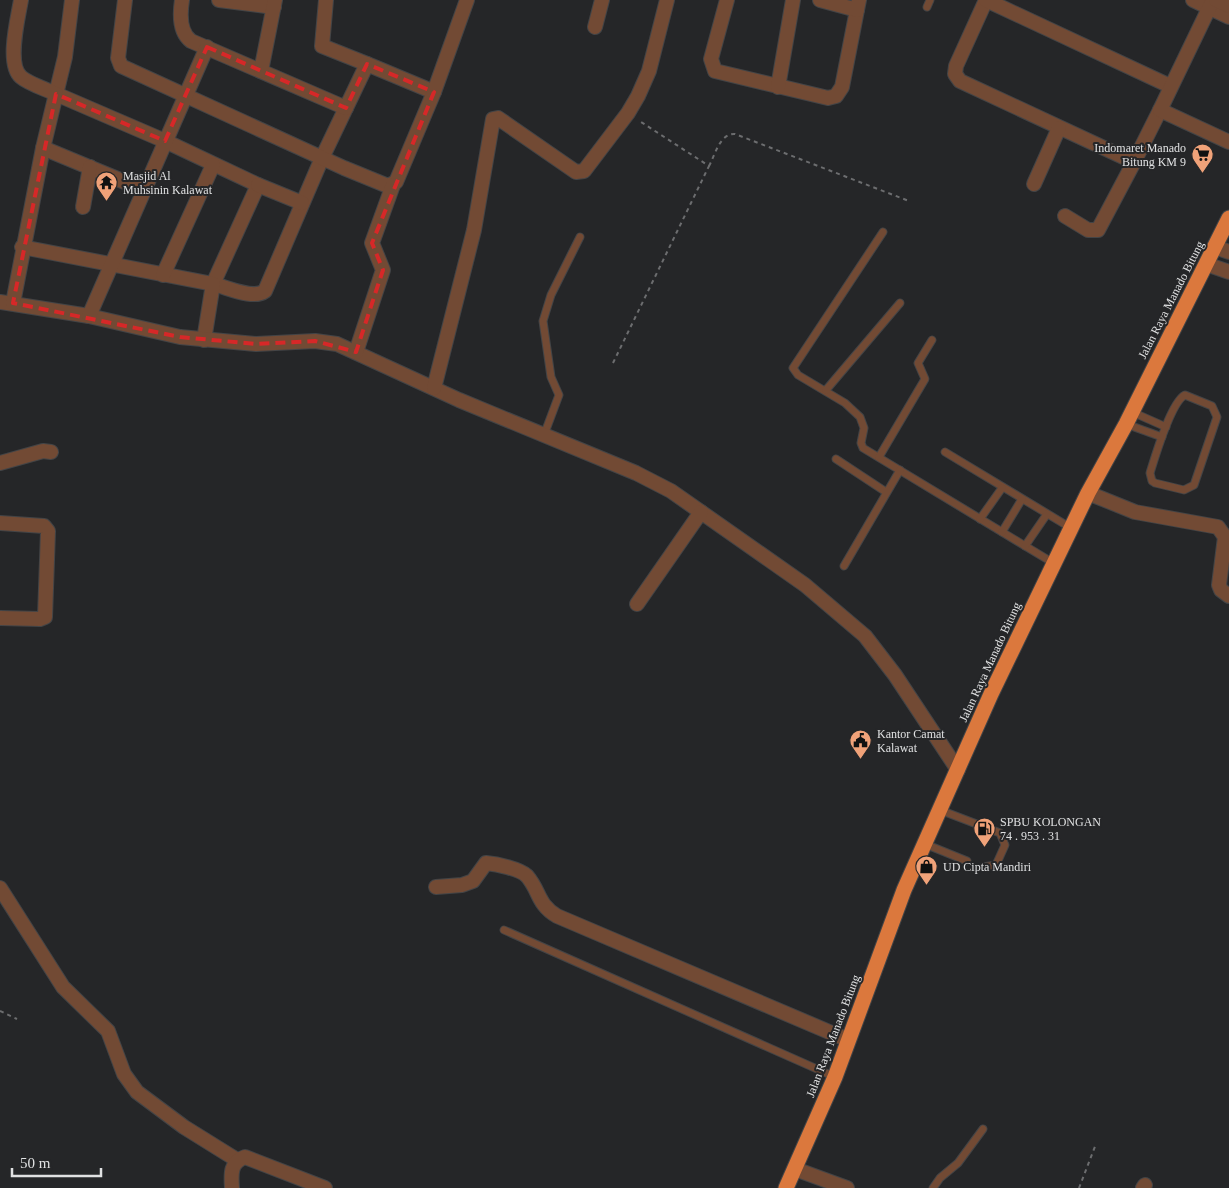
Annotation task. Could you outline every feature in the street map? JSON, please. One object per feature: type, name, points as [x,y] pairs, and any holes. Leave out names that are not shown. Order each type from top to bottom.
[{"type":"highway","name":"Jalan Raya Manado Bitung","points":[[786,1188],[835,1077],[904,890],[1016,641],[1088,493],[1129,418],[1206,264],[1222,249],[1229,218]]},
{"type":"street","points":[[21,0],[13,56],[16,72],[22,78],[165,141],[213,165],[302,203]]},
{"type":"street","points":[[72,0],[65,57],[22,247],[6,302],[89,316],[153,332],[204,340],[256,344],[315,341],[337,344],[434,388],[636,473],[671,491],[701,512],[804,585],[866,636],[895,675],[958,770]]},
{"type":"street","points":[[125,0],[118,58],[121,66],[383,185],[393,185]]},
{"type":"street","points":[[182,0],[181,12],[184,32],[190,41],[346,108]]},
{"type":"street","points":[[218,0],[274,3],[261,71]]},
{"type":"street","points":[[326,0],[322,46],[434,92]]},
{"type":"street","points":[[356,352],[383,270],[372,243],[393,185],[411,150],[434,92],[467,0]]},
{"type":"street","points":[[595,27],[602,0]]},
{"type":"street","points":[[434,388],[474,230],[493,119],[498,118],[569,167],[581,172],[588,169],[628,113],[649,71],[667,0]]},
{"type":"street","points":[[727,0],[711,59],[713,69],[721,74],[828,98],[839,93],[842,87],[858,5],[820,0]]},
{"type":"street","points":[[778,87],[793,0]]},
{"type":"street","points":[[1134,162],[962,83],[956,77],[956,66],[986,0],[1170,86]]},
{"type":"street","points":[[1193,0],[1229,6]]},
{"type":"street","points":[[1212,3],[1229,17]]},
{"type":"street","points":[[1066,216],[1088,230],[1098,230],[1134,162],[1212,3]]},
{"type":"street","points":[[89,316],[206,47]]},
{"type":"street","points":[[22,247],[255,294],[265,291],[322,158],[367,64]]},
{"type":"street","points":[[1160,110],[1229,142]]},
{"type":"street","points":[[1034,184],[1059,128]]},
{"type":"street","points":[[43,148],[144,190]]},
{"type":"street","points":[[163,275],[213,165]]},
{"type":"street","points":[[83,207],[90,167]]},
{"type":"street","points":[[204,340],[213,284],[258,185]]},
{"type":"street","points":[[1206,264],[1229,272]]},
{"type":"street","points":[[0,463],[43,451],[51,452]]},
{"type":"street","points":[[1088,493],[1135,512],[1218,526],[1225,538],[1219,585],[1221,590],[1229,596]]},
{"type":"street","points":[[637,604],[701,512]]},
{"type":"street","points":[[0,523],[44,526],[48,531],[45,617],[40,619],[0,618]]},
{"type":"street","points":[[436,887],[462,885],[473,881],[486,864],[524,873],[529,878],[540,902],[547,910],[557,916],[848,1040]]},
{"type":"street","points":[[0,888],[63,987],[108,1031],[124,1074],[137,1092],[184,1127],[237,1160],[252,1159],[319,1187]]},
{"type":"street","points":[[232,1188],[232,1170],[237,1160]]},
{"type":"street","points":[[795,1169],[846,1188]]},
{"type":"lane","points":[[883,232],[794,365],[794,368],[798,375],[826,390],[845,403],[860,417],[864,428],[861,443],[863,448],[1055,564]]},
{"type":"lane","points":[[544,435],[559,395],[550,377],[543,321],[551,295],[580,237]]},
{"type":"lane","points":[[826,390],[900,303]]},
{"type":"lane","points":[[879,457],[925,379],[918,363],[932,340]]},
{"type":"lane","points":[[1185,396],[1212,406],[1217,412],[1192,488],[1180,490],[1152,481],[1150,473],[1166,427],[1179,399],[1185,396]]},
{"type":"lane","points":[[1129,418],[1166,427]]},
{"type":"lane","points":[[1129,418],[1162,438]]},
{"type":"lane","points":[[945,452],[1002,488],[1072,528]]},
{"type":"lane","points":[[836,459],[886,492]]},
{"type":"lane","points":[[844,566],[900,470]]},
{"type":"lane","points":[[980,519],[1002,488]]},
{"type":"lane","points":[[1002,532],[1022,499]]},
{"type":"lane","points":[[1025,546],[1047,514]]},
{"type":"lane","points":[[940,810],[1000,833],[1005,845],[996,865],[983,867]]},
{"type":"lane","points":[[925,844],[968,861]]},
{"type":"lane","points":[[504,930],[835,1077]]},
{"type":"lane","points":[[933,1188],[940,1178],[958,1162],[983,1129]]},
{"type":"path","points":[[628,113],[709,166]]},
{"type":"path","points":[[613,363],[709,166],[728,134],[735,134],[909,202]]},
{"type":"path","points":[[0,1011],[17,1019]]},
{"type":"path","points":[[1079,1188],[1096,1144]]},
{"type":"highlighted area","points":[[207,47],[346,108],[367,64],[434,92],[372,243],[383,270],[356,352],[315,341],[256,344],[180,337],[13,303],[56,94],[165,141]]},
{"type":"place","name":"Indomaret Manado Bitung KM 9","points":[[1202,174]]},
{"type":"place","name":"Masjid Al Muhsinin Kalawat","points":[[107,202]]},
{"type":"place","name":"Kantor Camat Kalawat","points":[[861,760]]},
{"type":"place","name":"SPBU KOLONGAN 74 . 953 . 31","points":[[984,848]]},
{"type":"place","name":"UD Cipta Mandiri","points":[[927,886]]}]
